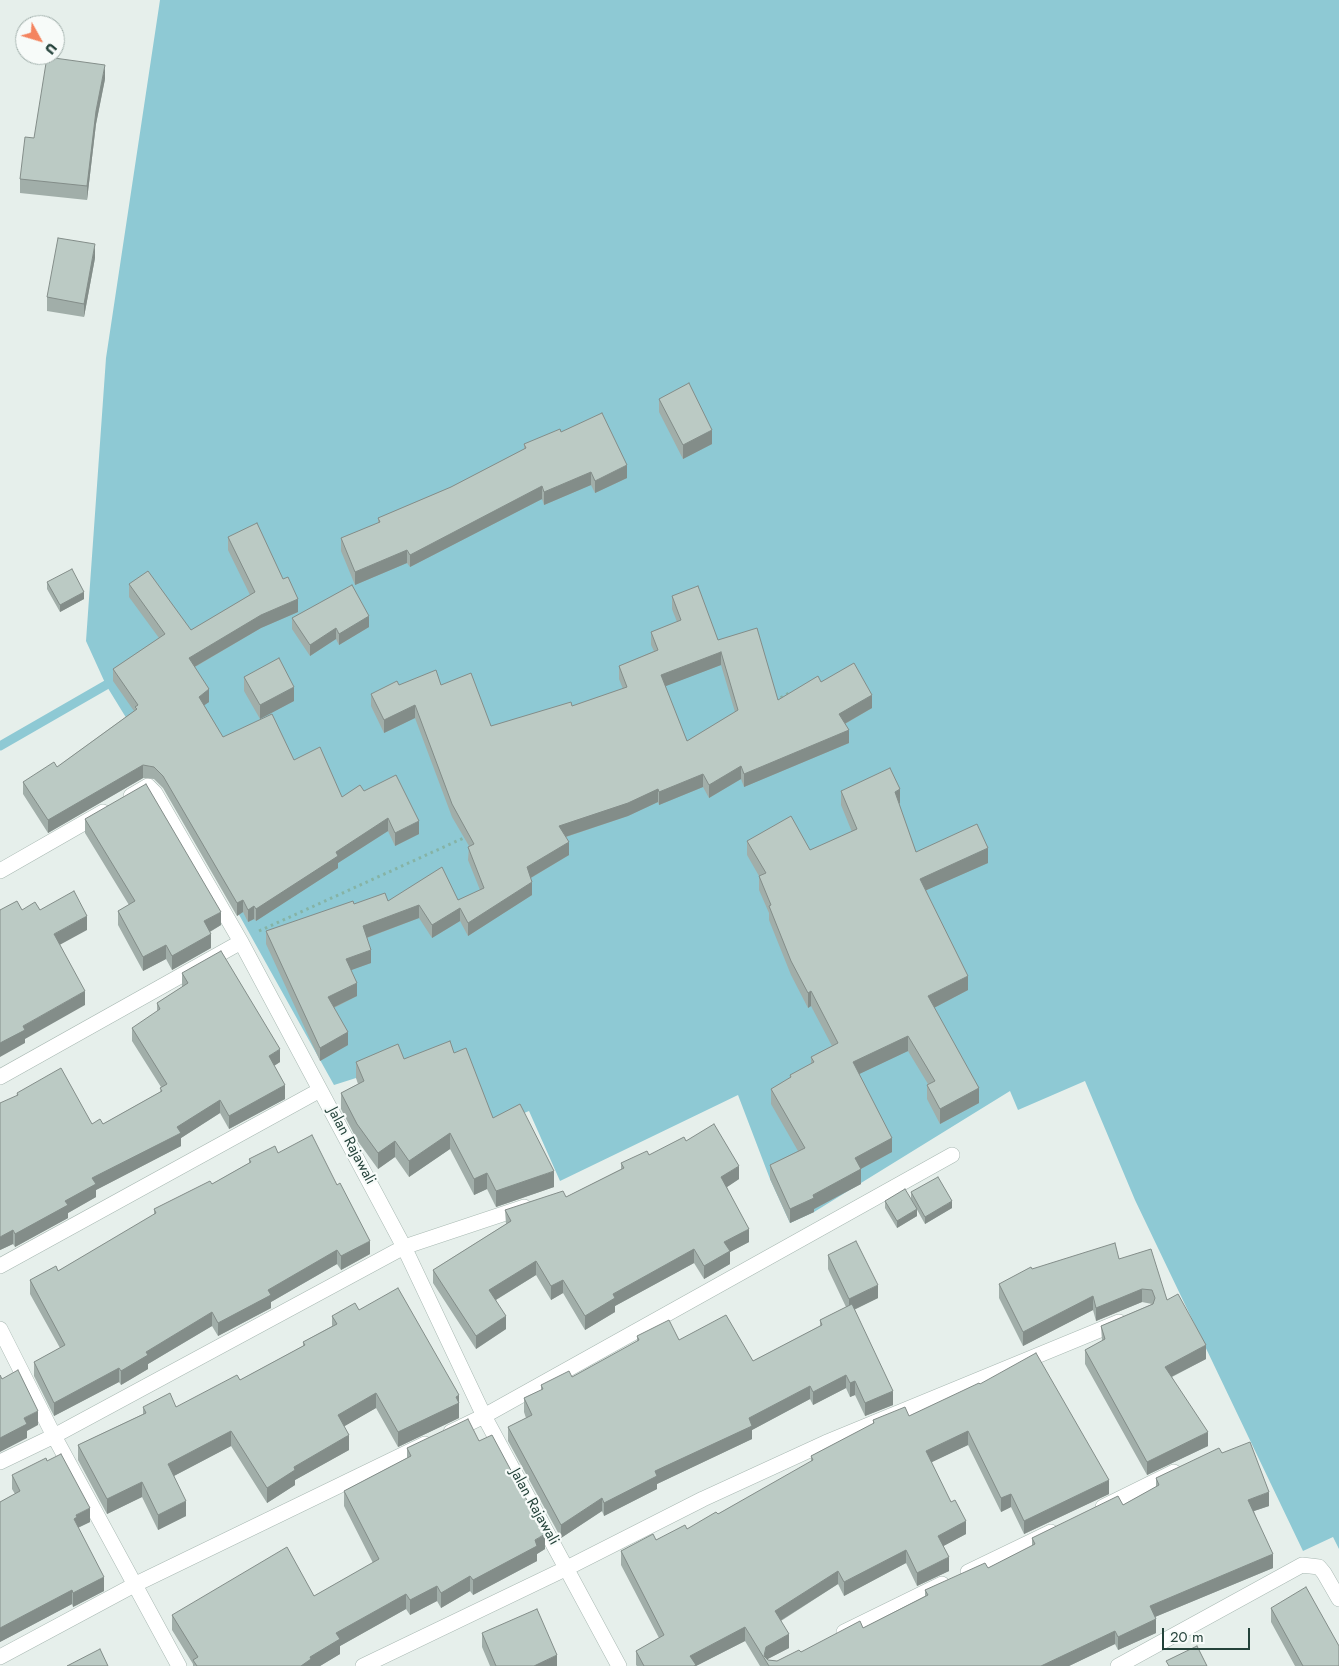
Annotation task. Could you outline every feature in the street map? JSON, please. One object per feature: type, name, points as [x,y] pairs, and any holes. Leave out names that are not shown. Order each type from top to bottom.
[{"type":"street","name":"Jalan Rajawali","points":[[0,871],[148,786],[158,798],[246,939],[320,1090],[404,1247],[484,1416],[619,1666]]},
{"type":"street","points":[[0,1077],[246,939]]},
{"type":"street","points":[[0,1266],[320,1090]]},
{"type":"street","points":[[0,1657],[136,1584],[484,1416],[952,1155]]},
{"type":"street","points":[[0,1462],[54,1436],[404,1247],[536,1203]]},
{"type":"street","points":[[363,1666],[567,1568],[703,1498],[824,1443],[1137,1315]]},
{"type":"street","points":[[0,1329],[54,1436],[179,1666]]},
{"type":"street","points":[[1091,1513],[1188,1466]]},
{"type":"street","points":[[834,1636],[1064,1526]]},
{"type":"street","points":[[1118,1666],[1302,1565],[1319,1568],[1328,1578],[1339,1600]]},
{"type":"path","points":[[769,704],[794,690]]},
{"type":"path","points":[[246,939],[473,834]]},
{"type":"water","points":[[160,0],[1339,0],[1339,1549],[1333,1537],[1303,1551],[1135,1200],[1085,1081],[1018,1110],[1010,1091],[814,1212],[790,1223],[770,1179],[738,1095],[560,1181],[529,1111],[438,1149],[356,1078],[334,1085],[160,773],[106,685],[86,641],[106,358]]},
{"type":"building","points":[[65,59],[105,65],[96,111],[87,186],[20,179],[25,137],[34,138],[46,65],[65,65]]},
{"type":"building","points":[[58,238],[95,244],[84,304],[47,297]]},
{"type":"building","points":[[689,383],[712,430],[683,445],[659,399]]},
{"type":"building","points":[[602,413],[627,465],[595,481],[591,472],[544,492],[542,486],[410,555],[407,550],[355,572],[341,538],[380,522],[378,518],[451,487],[526,448],[524,444],[560,429],[561,432]]},
{"type":"building","points":[[257,523],[283,579],[288,577],[298,599],[261,615],[189,658],[209,689],[199,697],[223,737],[272,714],[294,760],[320,747],[342,797],[360,785],[364,791],[396,775],[419,821],[395,833],[388,818],[336,852],[338,856],[256,909],[254,906],[248,910],[243,900],[237,903],[163,776],[154,767],[143,765],[48,820],[23,782],[54,762],[57,767],[137,709],[135,707],[138,705],[113,669],[165,634],[129,584],[148,571],[191,630],[255,592],[228,537]]},
{"type":"building","points":[[72,569],[84,592],[60,605],[47,582]]},
{"type":"building","points":[[352,585],[369,616],[339,634],[336,628],[310,645],[292,618]]},
{"type":"building","points":[[698,586],[718,640],[757,628],[778,700],[818,676],[821,682],[854,663],[872,695],[839,714],[849,730],[744,774],[741,766],[709,785],[703,774],[659,792],[658,789],[628,803],[559,826],[569,842],[527,867],[532,882],[468,923],[460,908],[432,925],[419,905],[363,926],[371,950],[346,959],[357,983],[328,997],[348,1032],[320,1048],[266,931],[353,901],[354,904],[385,893],[388,901],[442,867],[458,900],[484,888],[468,847],[474,844],[452,804],[415,705],[384,720],[371,694],[397,681],[399,685],[436,670],[441,685],[471,673],[491,726],[571,702],[572,706],[627,687],[619,666],[658,650],[651,632],[681,620],[672,596]],"holes":[[[721,652],[738,710],[687,741],[661,675]]]},
{"type":"building","points":[[279,658],[294,687],[260,705],[244,677]]},
{"type":"building","points":[[890,768],[900,789],[895,792],[916,852],[977,824],[988,848],[920,879],[968,976],[928,996],[979,1088],[940,1109],[927,1085],[935,1081],[908,1036],[853,1062],[892,1138],[855,1158],[861,1169],[813,1195],[814,1198],[790,1209],[770,1165],[805,1148],[771,1089],[791,1077],[790,1075],[814,1062],[811,1057],[838,1043],[811,991],[808,993],[791,961],[759,876],[766,873],[747,841],[791,816],[810,850],[857,829],[841,791]]},
{"type":"building","points":[[146,784],[221,912],[204,921],[211,934],[172,956],[166,945],[143,957],[118,911],[135,901],[85,819]]},
{"type":"building","points":[[74,891],[87,916],[54,934],[85,991],[23,1026],[25,1030],[0,1043],[0,910],[17,901],[22,910],[35,902],[40,910]]},
{"type":"building","points":[[221,951],[280,1049],[269,1056],[285,1085],[229,1116],[220,1100],[177,1127],[181,1133],[92,1178],[96,1184],[65,1201],[68,1205],[15,1234],[13,1230],[0,1237],[0,1103],[18,1095],[17,1093],[61,1068],[92,1124],[100,1119],[103,1124],[162,1091],[160,1088],[167,1084],[132,1028],[160,1009],[157,1003],[188,983],[182,973]]},
{"type":"building","points":[[450,1041],[454,1053],[466,1048],[493,1118],[520,1104],[554,1171],[496,1191],[487,1173],[474,1179],[450,1133],[409,1161],[395,1141],[378,1153],[357,1124],[341,1093],[364,1081],[356,1062],[398,1044],[404,1059]]},
{"type":"building","points":[[714,1124],[739,1166],[721,1177],[749,1229],[724,1242],[730,1251],[704,1266],[694,1249],[613,1294],[615,1298],[585,1316],[563,1280],[551,1286],[536,1261],[489,1290],[506,1316],[476,1336],[433,1270],[511,1221],[505,1210],[563,1191],[566,1197],[624,1168],[621,1163],[647,1151],[649,1155],[684,1137],[686,1141]]},
{"type":"building","points":[[312,1135],[337,1185],[340,1183],[370,1241],[341,1256],[337,1250],[268,1290],[271,1295],[218,1323],[212,1312],[146,1352],[148,1355],[121,1371],[119,1368],[54,1403],[34,1362],[65,1345],[30,1280],[56,1266],[58,1271],[156,1213],[154,1209],[210,1181],[212,1184],[251,1162],[249,1159],[275,1146],[278,1153]]},
{"type":"building","points":[[938,1177],[952,1201],[925,1217],[911,1192]]},
{"type":"building","points":[[905,1189],[917,1209],[897,1221],[885,1201]]},
{"type":"building","points":[[856,1241],[878,1285],[849,1299],[828,1255]]},
{"type":"building","points":[[1115,1243],[1119,1259],[1151,1249],[1167,1300],[1178,1294],[1206,1345],[1165,1367],[1208,1432],[1147,1462],[1085,1350],[1105,1339],[1101,1326],[1153,1304],[1155,1298],[1152,1290],[1142,1289],[1096,1308],[1093,1296],[1023,1332],[999,1284],[1031,1267],[1032,1269]]},
{"type":"building","points":[[398,1288],[459,1395],[456,1397],[459,1403],[398,1432],[376,1393],[338,1415],[349,1435],[294,1467],[295,1470],[267,1488],[231,1431],[168,1464],[186,1501],[158,1515],[142,1482],[107,1499],[78,1445],[146,1413],[143,1407],[170,1393],[176,1407],[237,1375],[240,1380],[305,1345],[303,1342],[337,1324],[332,1316],[355,1303],[359,1310]]},
{"type":"building","points":[[852,1304],[893,1391],[865,1403],[855,1381],[850,1383],[846,1375],[813,1392],[810,1386],[749,1418],[752,1426],[655,1471],[657,1476],[604,1503],[602,1498],[561,1525],[508,1427],[532,1415],[524,1398],[543,1389],[541,1385],[569,1371],[572,1377],[639,1340],[637,1336],[669,1320],[679,1340],[726,1315],[753,1361],[822,1325],[820,1320]]},
{"type":"building","points":[[1036,1353],[1109,1480],[1024,1521],[1011,1494],[1001,1498],[968,1431],[926,1451],[951,1502],[955,1500],[966,1521],[938,1536],[949,1557],[917,1573],[906,1550],[844,1582],[838,1571],[775,1611],[789,1634],[766,1647],[764,1656],[768,1660],[777,1661],[799,1650],[801,1652],[860,1621],[863,1628],[928,1595],[925,1590],[985,1563],[988,1568],[1035,1544],[1032,1538],[1118,1496],[1123,1505],[1159,1485],[1156,1478],[1219,1448],[1222,1453],[1250,1442],[1269,1492],[1248,1500],[1273,1554],[1150,1606],[1156,1619],[1118,1637],[1115,1631],[1041,1666],[769,1666],[745,1627],[690,1656],[696,1665],[694,1666],[644,1666],[636,1651],[664,1635],[621,1551],[653,1534],[656,1540],[685,1525],[687,1529],[716,1512],[718,1514],[813,1460],[811,1456],[874,1423],[873,1420],[905,1407],[909,1416],[980,1384]]},
{"type":"building","points":[[18,1370],[38,1411],[24,1418],[27,1424],[0,1438],[0,1375],[2,1379]]},
{"type":"building","points":[[468,1419],[479,1441],[492,1435],[545,1534],[535,1540],[537,1546],[473,1580],[470,1576],[441,1593],[437,1586],[410,1600],[406,1594],[336,1633],[340,1639],[310,1657],[311,1659],[301,1666],[197,1666],[193,1660],[198,1657],[172,1615],[287,1547],[314,1596],[379,1559],[344,1491],[411,1456],[407,1448]]},
{"type":"building","points":[[61,1454],[90,1508],[76,1515],[77,1517],[74,1519],[104,1577],[73,1593],[72,1590],[0,1628],[0,1502],[20,1491],[12,1475],[46,1458],[47,1461]]},
{"type":"building","points":[[1306,1587],[1339,1646],[1339,1666],[1303,1666],[1271,1608]]},
{"type":"building","points":[[537,1609],[557,1655],[534,1666],[496,1666],[482,1633]]},
{"type":"building","points":[[1197,1646],[1207,1666],[1169,1666],[1166,1661]]},
{"type":"building","points":[[100,1649],[108,1666],[67,1666]]},
{"type":"waterway","points":[[0,746],[106,685]]}]
